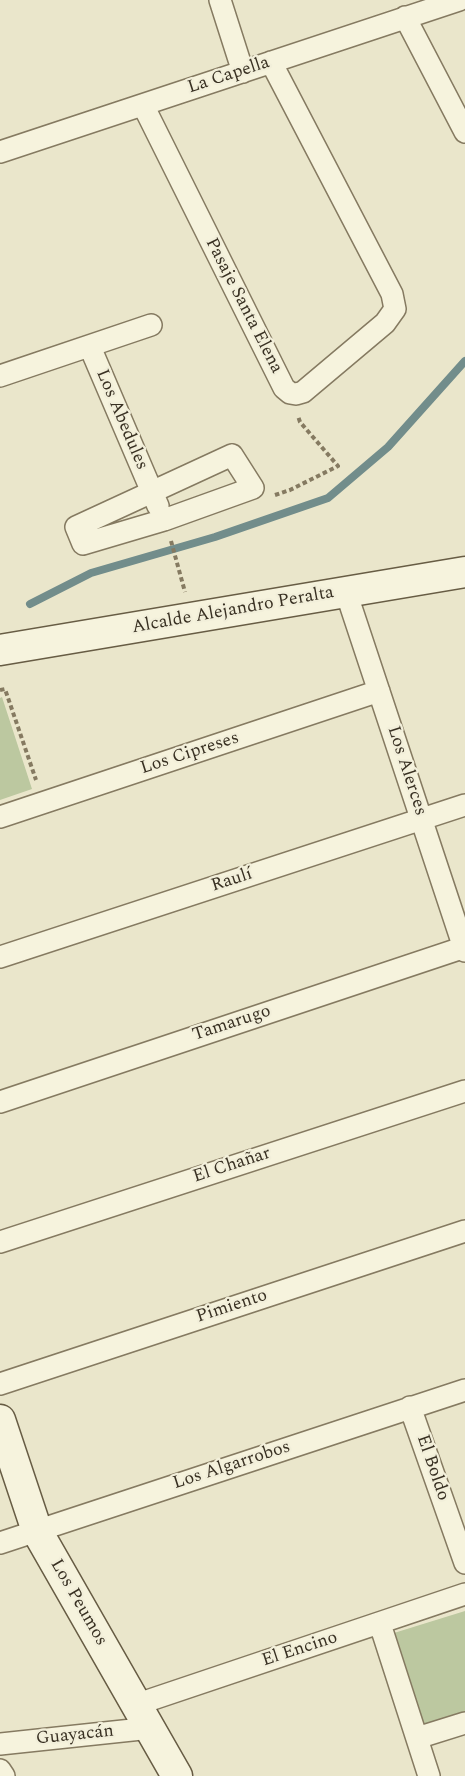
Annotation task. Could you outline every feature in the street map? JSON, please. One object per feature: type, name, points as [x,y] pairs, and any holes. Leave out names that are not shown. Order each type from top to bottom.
[{"type":"main road","name":"Alcalde Alejandro Peralta","points":[[0,650],[465,572]]},
{"type":"main road","name":"Los Peumos","points":[[0,1420],[37,1531],[177,1776]]},
{"type":"street","points":[[220,0],[243,72]]},
{"type":"street","name":"La Capella","points":[[0,152],[459,0]]},
{"type":"street","points":[[405,17],[465,132]]},
{"type":"street","name":"Pasaje Santa Elena","points":[[142,105],[284,388],[296,394],[310,388],[385,323],[395,309],[392,294],[271,62]]},
{"type":"street","name":"Los Abedules","points":[[0,376],[151,325]]},
{"type":"street","name":"Los Abedules","points":[[90,347],[164,520]]},
{"type":"street","name":"Los Abedules","points":[[232,455],[253,488],[164,520],[83,544],[76,527],[153,493],[232,455]]},
{"type":"street","name":"Los Alerces","points":[[346,592],[465,949]]},
{"type":"street","name":"Los Cipreses","points":[[0,817],[379,692]]},
{"type":"street","name":"Raulí","points":[[0,957],[465,805]]},
{"type":"street","name":"Tamarugo","points":[[0,1102],[465,949]]},
{"type":"street","name":"El Chañar","points":[[0,1242],[465,1090]]},
{"type":"street","name":"Pimiento","points":[[0,1384],[465,1231]]},
{"type":"street","name":"Los Algarrobos","points":[[0,1543],[465,1390]]},
{"type":"street","name":"El Boldo","points":[[410,1407],[465,1563]]},
{"type":"street","name":"El Encino","points":[[143,1717],[380,1624],[465,1594]]},
{"type":"street","points":[[380,1624],[429,1776]]},
{"type":"street","name":"Guayacán","points":[[0,1744],[143,1717]]},
{"type":"street","points":[[417,1738],[465,1723]]},
{"type":"street","points":[[0,1770],[4,1776]]},
{"type":"path","points":[[253,488],[246,494],[260,500],[290,490],[338,466],[300,422],[290,393]]},
{"type":"path","points":[[164,520],[193,618]]},
{"type":"path","points":[[0,690],[5,689],[43,802]]},
{"type":"green space","points":[[2,697],[32,789],[0,800],[0,698]]},
{"type":"green space","points":[[465,1611],[465,1715],[425,1728],[394,1633]]},
{"type":"waterway","points":[[30,604],[91,573],[215,537],[328,498],[388,447],[465,361]]}]
